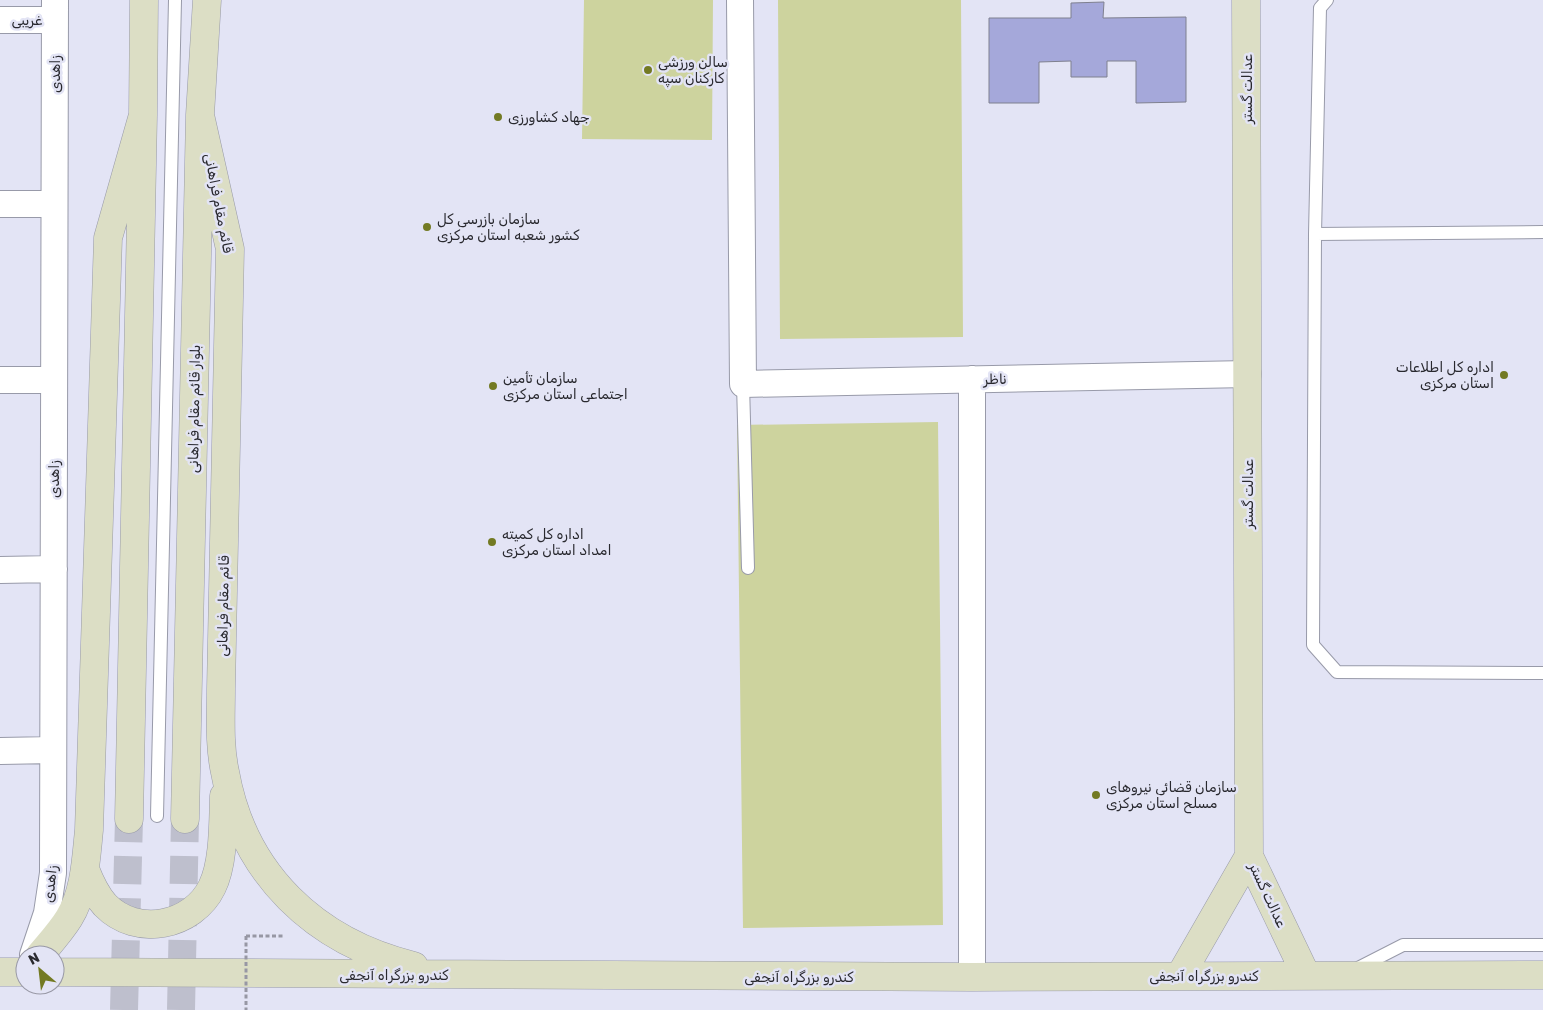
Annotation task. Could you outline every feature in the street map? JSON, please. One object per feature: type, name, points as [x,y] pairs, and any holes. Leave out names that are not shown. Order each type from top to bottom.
[{"type":"street","points":[[129,819],[144,0]]},
{"type":"street","name":"بلوار قائم مقام فراهانی","points":[[185,819],[200,115],[207,0]]},
{"type":"street","points":[[740,0],[743,384]]},
{"type":"street","name":"عدالت گستر","points":[[1246,0],[1249,856],[1306,975]]},
{"type":"street","name":"غریبی","points":[[0,20],[55,10]]},
{"type":"street","name":"زاهدی","points":[[36,945],[47,913],[53,873],[55,10]]},
{"type":"street","points":[[48,945],[69,917],[78,899],[85,869],[89,830],[108,238],[143,115]]},
{"type":"street","name":"قائم مقام فراهانی","points":[[200,115],[230,249],[221,689],[221,743],[224,771],[230,798],[252,850],[267,873],[285,895],[308,916],[332,934],[388,960],[453,975]]},
{"type":"street","points":[[0,204],[54,204]]},
{"type":"street","name":"ناظر","points":[[743,384],[1248,374]]},
{"type":"street","points":[[972,379],[972,977]]},
{"type":"street","points":[[0,380],[54,380]]},
{"type":"street","points":[[0,570],[54,569]]},
{"type":"street","points":[[0,751],[53,750]]},
{"type":"street","points":[[85,869],[97,895],[106,906],[116,914],[129,920],[142,924],[156,925],[171,922],[190,912],[206,898],[218,871],[222,839],[224,771]]},
{"type":"street","points":[[1180,976],[1249,856]]},
{"type":"street","points":[[0,972],[15,972]]},
{"type":"street","name":"کندرو بزرگراه آنجفی","points":[[65,972],[972,977],[1543,975]]},
{"type":"lane","points":[[157,816],[175,0]]},
{"type":"lane","points":[[1327,0],[1320,8],[1316,234],[1313,645],[1337,672],[1543,673]]},
{"type":"lane","points":[[1316,234],[1543,232]]},
{"type":"lane","points":[[743,384],[748,568]]},
{"type":"lane","points":[[1346,975],[1403,945],[1543,946]]},
{"type":"path","points":[[246,1010],[246,936],[283,936]]},
{"type":"green space","name":"سالن ورزشی کارکنان سپه","points":[[584,0],[713,0],[712,140],[582,139]]},
{"type":"green space","points":[[778,0],[961,0],[963,337],[780,339]]},
{"type":"green space","points":[[938,422],[943,925],[743,928],[737,425]]},
{"type":"building","points":[[1104,2],[1103,18],[1186,17],[1186,102],[1136,103],[1136,61],[1107,61],[1107,77],[1071,77],[1071,61],[1039,62],[1039,103],[989,103],[989,18],[1071,18],[1071,3]]},
{"type":"tunnel","points":[[124,1010],[129,819]]},
{"type":"tunnel","points":[[181,1010],[185,819]]},
{"type":"place","name":"سالن ورزشی کارکنان سپه","points":[[648,70]]},
{"type":"place","name":"جهاد کشاورزی","points":[[498,117]]},
{"type":"place","name":"سازمان بازرسی کل کشور شعبه استان مرکزی","points":[[427,227]]},
{"type":"place","name":"اداره کل اطلاعات استان مرکزی","points":[[1504,375]]},
{"type":"place","name":"سازمان تأمین اجتماعی استان مرکزی","points":[[493,386]]},
{"type":"place","name":"اداره کل کمیته امداد استان مرکزی","points":[[492,542]]},
{"type":"place","name":"سازمان قضائی نیروهای مسلح استان مرکزی","points":[[1096,795]]}]
